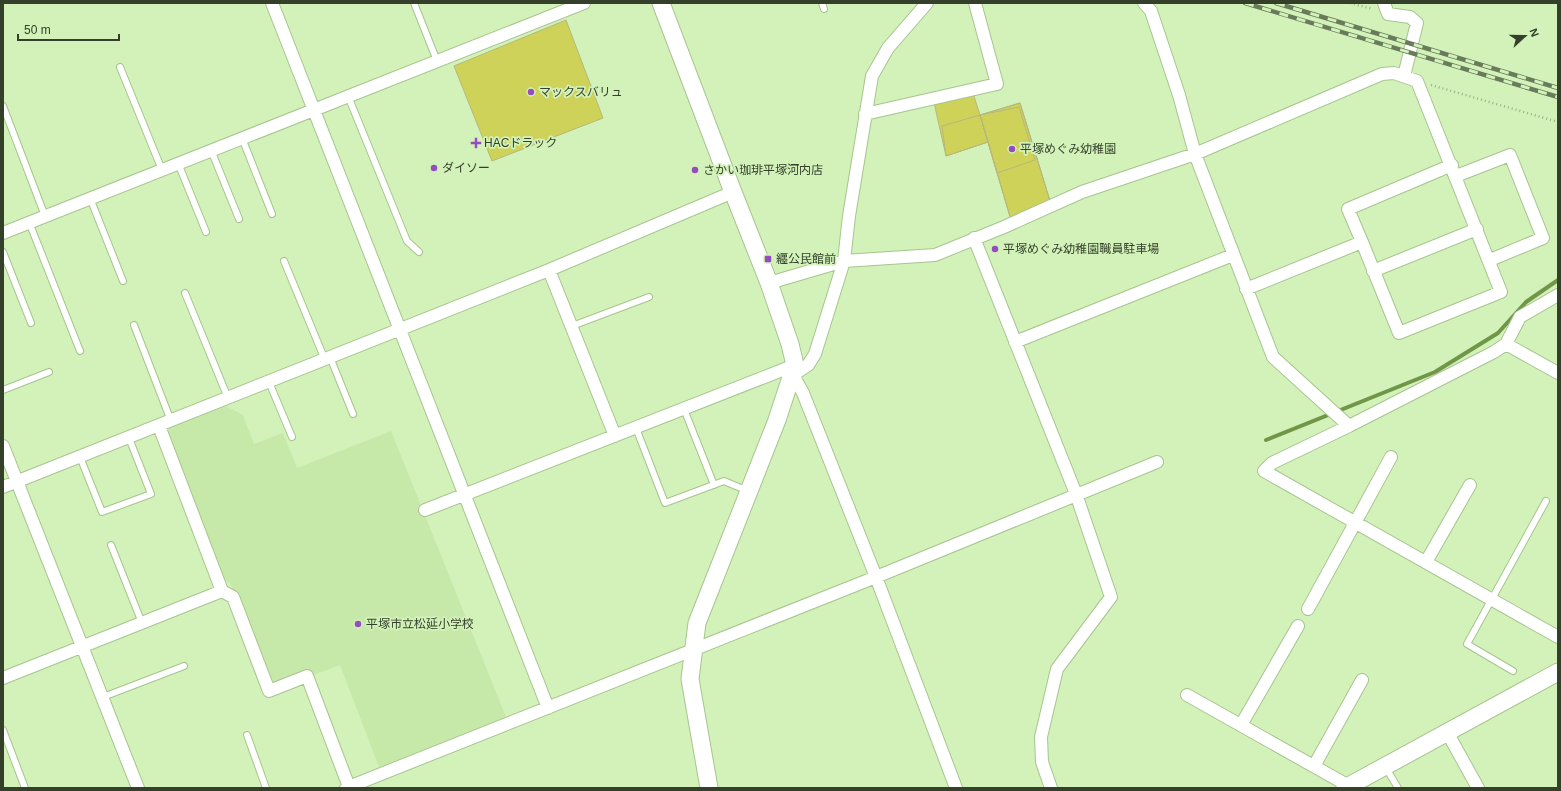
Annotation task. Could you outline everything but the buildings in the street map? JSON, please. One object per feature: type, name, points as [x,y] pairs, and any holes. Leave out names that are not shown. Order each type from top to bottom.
[{"type":"street","points":[[272,3],[548,708]]},
{"type":"street","points":[[3,233],[584,3]]},
{"type":"street","points":[[661,3],[769,283],[790,344],[794,370],[876,577],[956,788]]},
{"type":"street","points":[[425,510],[684,409],[808,365],[815,354],[844,261],[865,114],[872,76],[888,48],[927,3]]},
{"type":"street","points":[[865,114],[997,84],[975,3]]},
{"type":"street","points":[[1144,3],[1151,11],[1179,95],[1195,154],[1273,357],[1349,426]]},
{"type":"street","points":[[1386,8],[1410,17],[1417,23],[1404,76]]},
{"type":"street","points":[[769,283],[844,261],[935,255],[1082,192],[1195,154],[1382,74],[1394,72],[1417,81],[1454,171],[1477,229],[1490,260],[1501,292],[1399,333],[1348,209],[1454,171],[1510,155],[1543,238],[1490,260]]},
{"type":"street","points":[[3,487],[549,270],[733,192]]},
{"type":"street","points":[[1373,271],[1477,229]]},
{"type":"street","points":[[974,238],[1076,494],[1111,597],[1057,669],[1041,737],[1042,762],[1051,788]]},
{"type":"street","points":[[1246,289],[1362,242]]},
{"type":"street","points":[[1015,342],[1233,255]]},
{"type":"street","points":[[549,270],[615,436]]},
{"type":"street","points":[[1558,295],[1520,317],[1506,344],[1494,352],[1349,426],[1272,463],[1264,471],[1492,600],[1558,635]]},
{"type":"street","points":[[1506,344],[1558,373]]},
{"type":"street","points":[[709,788],[690,679],[692,650],[697,623],[749,492],[794,370]]},
{"type":"street","points":[[159,426],[222,591],[233,597],[269,691],[307,676],[354,786],[876,577],[1157,462]]},
{"type":"street","points":[[3,446],[138,788]]},
{"type":"street","points":[[1308,609],[1391,457]]},
{"type":"street","points":[[1426,562],[1470,485]]},
{"type":"street","points":[[3,678],[222,591]]},
{"type":"street","points":[[1241,725],[1298,626]]},
{"type":"street","points":[[1187,695],[1314,766],[1347,787],[1558,672]]},
{"type":"street","points":[[1314,766],[1362,680]]},
{"type":"street","points":[[1447,732],[1478,788]]},
{"type":"lane","points":[[414,3],[437,61]]},
{"type":"lane","points":[[120,67],[162,170]]},
{"type":"lane","points":[[348,96],[407,242],[419,252]]},
{"type":"lane","points":[[3,106],[45,216]]},
{"type":"lane","points":[[242,138],[272,214]]},
{"type":"lane","points":[[211,150],[239,219]]},
{"type":"lane","points":[[178,164],[206,232]]},
{"type":"lane","points":[[90,198],[123,281]]},
{"type":"lane","points":[[29,222],[80,351]]},
{"type":"lane","points":[[3,252],[31,322]]},
{"type":"lane","points":[[284,260],[353,414]]},
{"type":"lane","points":[[185,293],[228,398]]},
{"type":"lane","points":[[572,326],[648,297]]},
{"type":"lane","points":[[134,325],[171,421]]},
{"type":"lane","points":[[3,390],[49,372]]},
{"type":"lane","points":[[270,382],[292,437]]},
{"type":"lane","points":[[684,409],[714,485]]},
{"type":"lane","points":[[636,428],[665,503],[724,481],[749,492]]},
{"type":"lane","points":[[80,457],[102,512],[151,494],[129,438]]},
{"type":"lane","points":[[1513,671],[1468,644],[1546,501]]},
{"type":"lane","points":[[111,546],[142,623]]},
{"type":"lane","points":[[103,697],[184,666]]},
{"type":"lane","points":[[3,730],[25,788]]},
{"type":"lane","points":[[246,735],[266,788]]},
{"type":"lane","points":[[1385,766],[1398,788]]},
{"type":"path","points":[[1350,3],[1386,8]]},
{"type":"path","points":[[1417,81],[1558,122]]},
{"type":"shaded area","name":"平塚市立松延小学校","points":[[226,406],[243,415],[254,444],[283,433],[297,468],[391,431],[506,717],[379,767],[340,665],[311,676],[308,669],[274,682],[268,680],[230,583],[226,581],[166,434],[169,428]]},
{"type":"waterway","points":[[1266,440],[1435,372],[1498,333],[1526,302],[1558,280]]},
{"type":"railway","points":[[1245,3],[1558,97]]},
{"type":"railway","points":[[1276,3],[1558,88]]},
{"type":"place","name":"マックスバリュ","points":[[531,92]]},
{"type":"place","name":"HACドラック","points":[[476,143]]},
{"type":"place","name":"平塚めぐみ幼稚園","points":[[1012,149]]},
{"type":"place","name":"ダイソー","points":[[434,168]]},
{"type":"place","name":"さかい珈琲平塚河内店","points":[[695,170]]},
{"type":"place","name":"平塚めぐみ幼稚園職員駐車場","points":[[995,249]]},
{"type":"place","name":"纒公民館前","points":[[768,259]]},
{"type":"place","name":"平塚市立松延小学校","points":[[358,624]]}]
